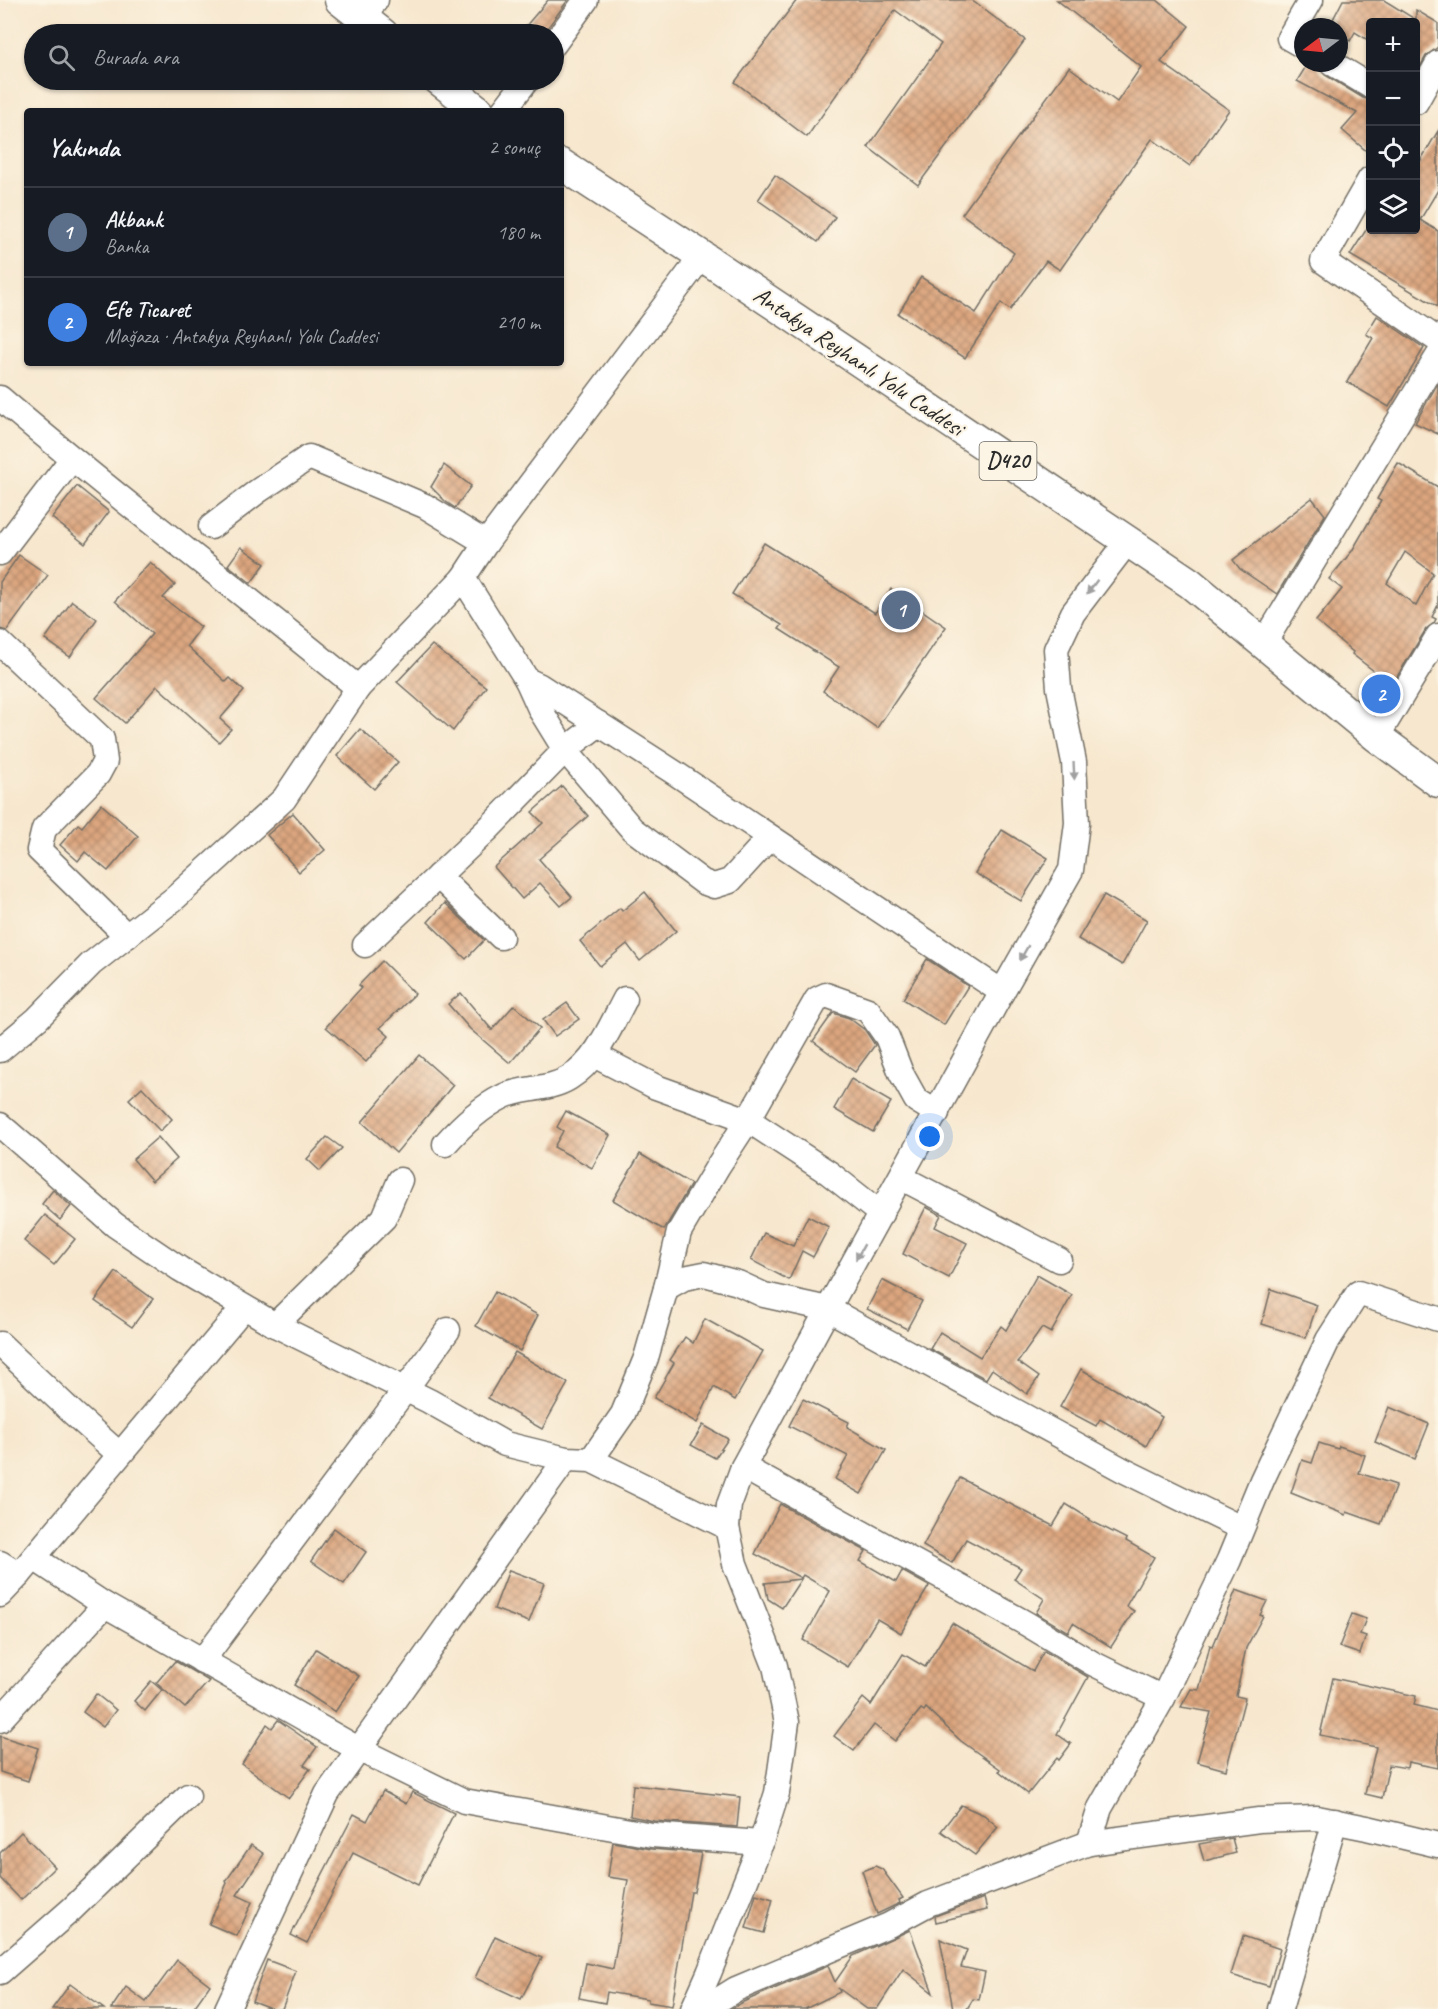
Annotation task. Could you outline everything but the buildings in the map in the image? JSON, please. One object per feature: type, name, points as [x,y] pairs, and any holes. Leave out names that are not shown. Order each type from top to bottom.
[{"type":"main road","points":[[452,90],[475,108]]},
{"type":"main road","name":"Antakya Reyhanlı Yolu Caddesi","points":[[564,167],[702,256],[1190,583],[1377,737],[1438,782]]},
{"type":"street","points":[[564,30],[586,0]]},
{"type":"street","points":[[1301,18],[1311,0]]},
{"type":"street","points":[[1294,29],[1289,38],[1294,41]]},
{"type":"street","points":[[1420,95],[1438,63]]},
{"type":"street","points":[[1347,72],[1366,83]]},
{"type":"street","points":[[505,108],[519,90]]},
{"type":"street","points":[[1370,180],[1323,261],[1438,340]]},
{"type":"street","points":[[0,1050],[37,1019],[91,964],[175,898],[284,799],[358,688],[463,578],[486,543],[702,256]]},
{"type":"street","points":[[1264,643],[1438,356]]},
{"type":"street","points":[[0,398],[72,460],[358,688]]},
{"type":"street","points":[[212,527],[258,491],[309,457],[425,506],[486,543]]},
{"type":"street","points":[[0,553],[72,460]]},
{"type":"street","points":[[693,2009],[761,1843],[777,1793],[788,1722],[775,1666],[735,1564],[727,1527],[729,1505],[743,1467],[828,1309],[1071,870],[1077,823],[1074,762],[1059,688],[1056,649],[1073,613],[1128,541]]},
{"type":"street","points":[[463,578],[527,680],[541,711],[565,750],[632,829],[703,882],[714,886],[730,881],[770,837]]},
{"type":"street","points":[[1377,737],[1438,636]]},
{"type":"street","points":[[0,643],[102,739],[105,761],[98,774],[44,829],[39,849],[127,936]]},
{"type":"street","points":[[527,680],[599,724],[1002,992]]},
{"type":"street","points":[[365,945],[487,831],[565,750],[599,724]]},
{"type":"street","points":[[438,876],[501,937]]},
{"type":"street","points":[[591,1460],[623,1414],[646,1358],[679,1232],[748,1120],[818,999],[826,995],[868,1010],[887,1037],[901,1073],[916,1100],[937,1113]]},
{"type":"street","points":[[445,1144],[463,1124],[503,1096],[548,1087],[569,1078],[594,1055],[625,999]]},
{"type":"street","points":[[594,1055],[656,1087],[748,1120],[829,1173],[881,1214]]},
{"type":"street","points":[[0,1125],[115,1225],[180,1269],[275,1325],[429,1401],[505,1444],[566,1459],[591,1460],[727,1527]]},
{"type":"street","points":[[902,1178],[1059,1260]]},
{"type":"street","points":[[275,1325],[384,1218],[400,1180]]},
{"type":"street","points":[[666,1288],[684,1278],[704,1274],[738,1283],[764,1295],[828,1309],[1124,1470],[1241,1528]]},
{"type":"street","points":[[1089,1843],[1100,1808],[1163,1698],[1229,1560],[1241,1528],[1328,1340],[1359,1293],[1438,1319]]},
{"type":"street","points":[[0,1595],[18,1565],[119,1454],[244,1307]]},
{"type":"street","points":[[202,1660],[448,1330]]},
{"type":"street","points":[[0,1344],[119,1454]]},
{"type":"street","points":[[228,2009],[327,1794],[566,1459]]},
{"type":"street","points":[[743,1467],[1028,1624],[1092,1663],[1163,1698]]},
{"type":"street","points":[[18,1565],[105,1605],[358,1749],[464,1801],[652,1835],[761,1843]]},
{"type":"street","points":[[0,1720],[105,1605]]},
{"type":"street","points":[[0,1972],[72,1909],[188,1796]]},
{"type":"street","points":[[709,1973],[712,2004],[736,1989],[889,1925],[928,1904],[1089,1843],[1259,1820],[1317,1818],[1438,1845]]},
{"type":"street","points":[[1280,2009],[1335,1821]]},
{"type":"place","name":"Akbank","points":[[901,610]]},
{"type":"place","name":"Efe Ticaret","points":[[1381,694]]}]
